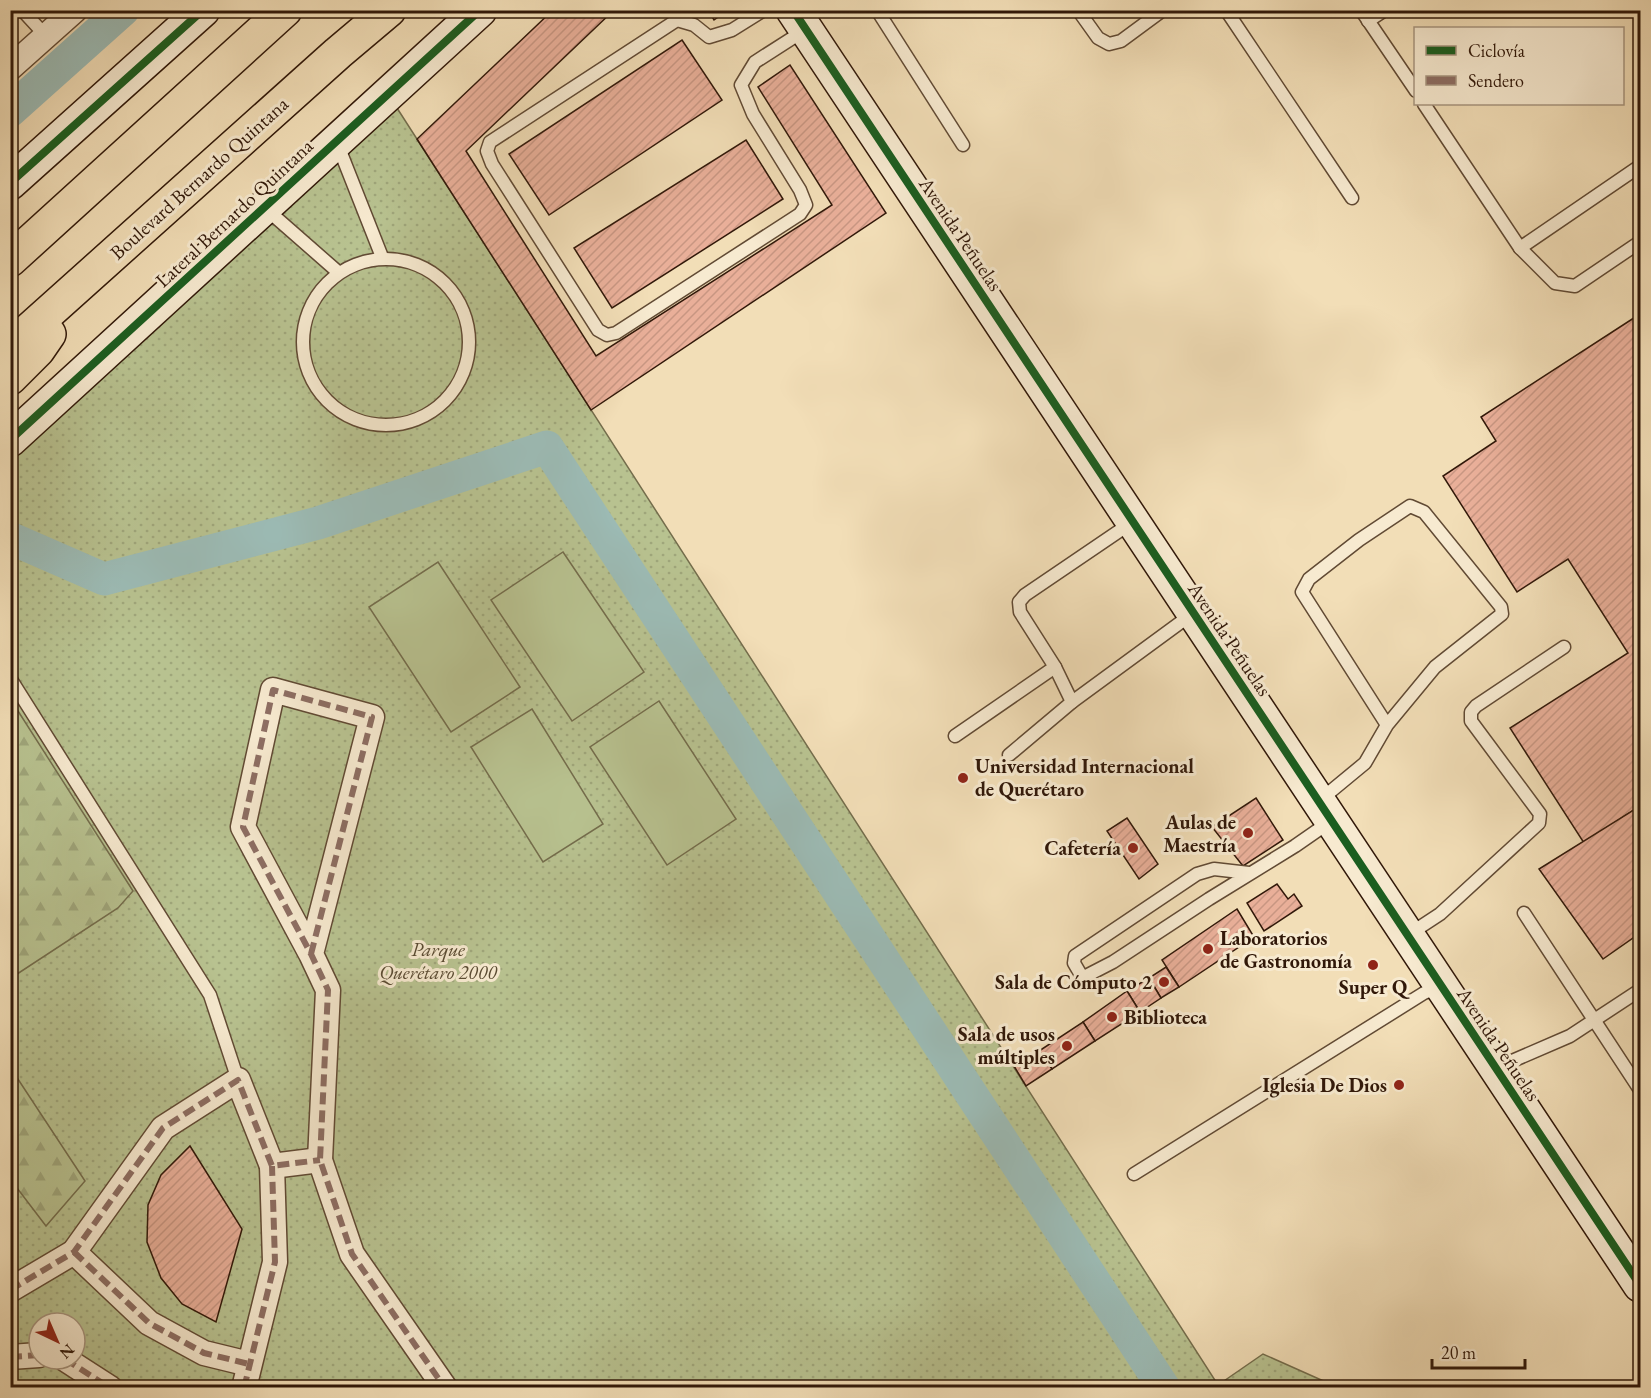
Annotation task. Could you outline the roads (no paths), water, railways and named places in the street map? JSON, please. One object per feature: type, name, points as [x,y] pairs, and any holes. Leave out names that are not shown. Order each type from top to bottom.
[{"type":"main road","points":[[10,260],[285,10]]},
{"type":"main road","name":"Boulevard Bernardo Quintana","points":[[10,347],[389,10]]},
{"type":"main road","points":[[10,378],[38,350],[89,276]]},
{"type":"street","points":[[10,68],[75,10]]},
{"type":"street","points":[[10,183],[203,10]]},
{"type":"street","name":"Lateral Bernardo Quintana","points":[[10,440],[480,10]]},
{"type":"street","name":"Avenida Peñuelas","points":[[799,20],[1641,1285]]},
{"type":"street","points":[[311,954],[372,717],[273,690],[243,827],[328,990],[320,1160],[352,1254],[445,1388]]},
{"type":"street","points":[[10,1290],[74,1252],[163,1128],[238,1080],[272,1166],[275,1262],[247,1376],[149,1323],[74,1252]]},
{"type":"street","points":[[272,1166],[320,1160]]},
{"type":"street","points":[[10,1357],[27,1356]]},
{"type":"street","points":[[84,1371],[110,1388]]},
{"type":"lane","points":[[22,10],[46,36]]},
{"type":"lane","points":[[765,10],[732,30],[709,37],[694,25],[677,20],[490,142],[487,151],[492,164],[598,330],[607,335],[626,327],[800,214],[806,206],[800,190],[753,114],[741,86],[755,62],[799,20]]},
{"type":"lane","points":[[876,10],[963,146]]},
{"type":"lane","points":[[1078,10],[1098,38],[1110,44],[1121,41],[1163,10]]},
{"type":"lane","points":[[1226,10],[1352,198]]},
{"type":"lane","points":[[1384,10],[1365,16],[1414,88]]},
{"type":"lane","points":[[1425,105],[1520,248],[1555,283],[1575,286],[1641,242]]},
{"type":"lane","points":[[336,141],[382,257]]},
{"type":"lane","points":[[1520,248],[1641,166]]},
{"type":"lane","points":[[264,207],[338,273]]},
{"type":"lane","points":[[382,257],[420,263],[452,286],[471,331],[461,383],[431,414],[380,427],[340,414],[314,386],[302,354],[309,306],[338,273],[382,257]]},
{"type":"lane","points":[[1249,873],[1214,869],[1197,874],[1075,956],[1074,963],[1081,975],[1088,976],[1295,846],[1365,763],[1387,725],[1435,667],[1502,614],[1501,606],[1424,512],[1410,506],[1359,540],[1309,579],[1302,592],[1387,725]]},
{"type":"lane","points":[[1072,702],[1055,667],[1020,612],[1019,602],[1025,595],[1132,522]]},
{"type":"lane","points":[[1009,755],[1072,702],[1193,613]]},
{"type":"lane","points":[[1407,936],[1440,914],[1539,823],[1540,814],[1471,721],[1472,712],[1476,706],[1564,647]]},
{"type":"lane","points":[[955,736],[1055,667]]},
{"type":"lane","points":[[10,678],[210,995],[238,1080]]},
{"type":"lane","points":[[1524,914],[1641,1090]]},
{"type":"lane","points":[[1134,1174],[1424,993],[1441,987]]},
{"type":"lane","name":"Avenida Peñuelas","points":[[1495,1068],[1570,1036],[1641,990]]},
{"type":"waterway","points":[[10,111],[123,10]]},
{"type":"waterway","points":[[10,538],[104,579],[318,523],[547,447],[1164,1388]]},
{"type":"place","name":"Universidad Internacional de Querétaro","points":[[963,778]]},
{"type":"place","name":"Aulas de Maestría","points":[[1248,833]]},
{"type":"place","name":"Cafetería","points":[[1133,848]]},
{"type":"place","name":"Laboratorios de Gastronomía","points":[[1208,949]]},
{"type":"place","name":"Super Q","points":[[1373,965]]},
{"type":"place","name":"Sala de Cómputo 2","points":[[1164,982]]},
{"type":"place","name":"Biblioteca","points":[[1112,1017]]},
{"type":"place","name":"Sala de usos múltiples","points":[[1067,1046]]},
{"type":"place","name":"Iglesia De Dios","points":[[1399,1085]]},
{"type":"park label","name":"Parque Querétaro 2000","points":[[438,960]]}]
